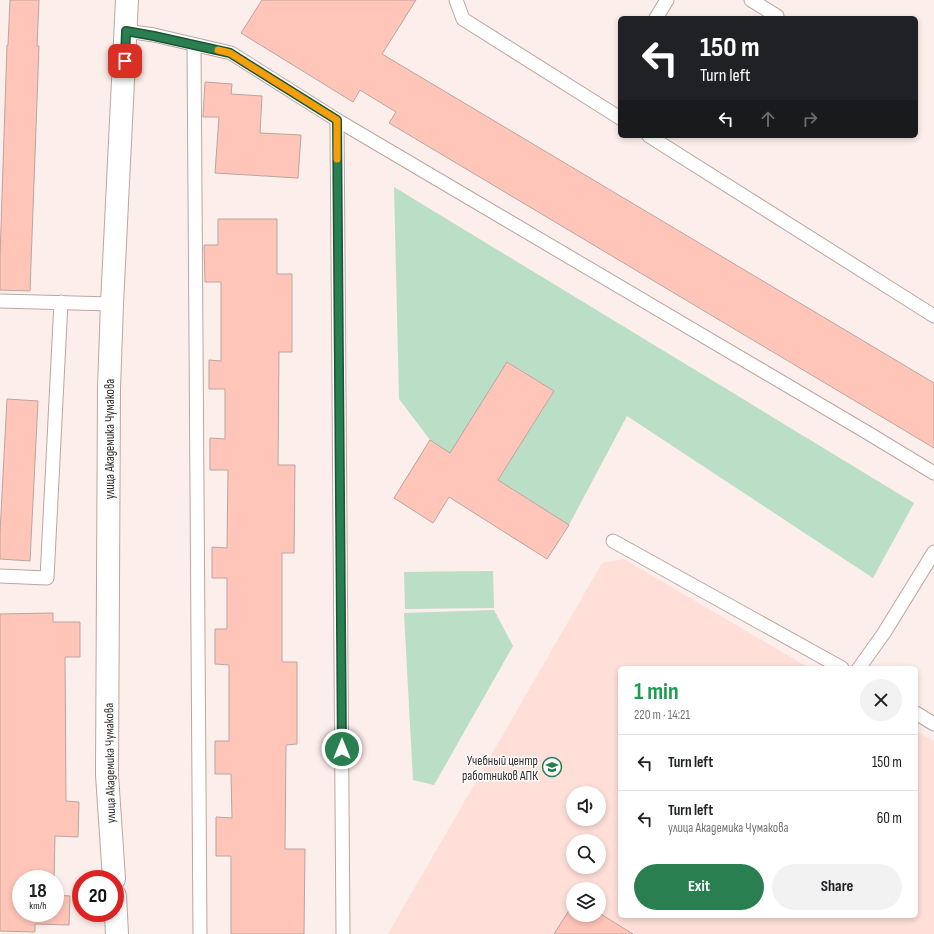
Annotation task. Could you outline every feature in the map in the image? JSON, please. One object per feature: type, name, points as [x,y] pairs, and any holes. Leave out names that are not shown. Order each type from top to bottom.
[{"type":"street","name":"улица Академика Чумакова","points":[[113,870],[107,776],[109,388],[127,0]]},
{"type":"street","points":[[116,922],[117,934]]},
{"type":"lane","points":[[456,0],[464,19],[618,117]]},
{"type":"lane","points":[[657,16],[667,0]]},
{"type":"lane","points":[[751,0],[777,16]]},
{"type":"lane","points":[[126,31],[230,53],[337,120],[934,473]]},
{"type":"lane","points":[[194,45],[200,934]]},
{"type":"lane","points":[[337,120],[343,934]]},
{"type":"lane","points":[[651,138],[934,316]]},
{"type":"lane","points":[[0,301],[112,304]]},
{"type":"lane","points":[[0,576],[47,578],[61,302]]},
{"type":"lane","points":[[613,541],[838,666]]},
{"type":"lane","points":[[860,666],[884,632],[934,552]]},
{"type":"lane","points":[[918,714],[934,724]]},
{"type":"shaded area","name":"Учебный центр работников АПК","points":[[624,559],[806,666],[618,666],[618,918],[918,918],[918,732],[934,741],[934,934],[388,934],[602,563]]},
{"type":"green space","points":[[394,187],[914,503],[873,578],[627,416],[569,525],[498,480],[554,391],[508,362],[450,453],[430,440],[399,399]]},
{"type":"green space","points":[[493,571],[494,608],[405,609],[404,572]]},
{"type":"green space","points":[[494,610],[513,646],[434,785],[413,780],[404,613]]},
{"type":"building","points":[[10,0],[39,0],[37,46],[39,46],[30,291],[0,290],[7,45]]},
{"type":"building","points":[[262,0],[416,0],[382,54],[934,383],[934,448],[389,123],[396,112],[360,90],[353,102],[241,33]]},
{"type":"building","points":[[205,82],[232,84],[231,94],[262,96],[260,133],[301,135],[298,178],[215,173],[219,117],[203,117]]},
{"type":"building","points":[[218,219],[277,219],[277,274],[292,274],[292,352],[279,352],[278,465],[295,465],[294,553],[282,553],[282,662],[297,662],[297,744],[286,745],[285,849],[305,849],[304,934],[231,934],[231,856],[216,856],[216,817],[232,818],[231,774],[215,774],[215,741],[229,741],[229,665],[215,664],[215,629],[227,629],[227,578],[212,578],[212,547],[227,548],[228,470],[210,470],[210,438],[225,439],[225,389],[209,389],[209,360],[221,361],[221,282],[205,282],[204,245],[218,245]]},
{"type":"building","points":[[507,362],[554,391],[498,480],[569,525],[547,559],[449,497],[433,523],[394,498],[430,440],[450,453]]},
{"type":"building","points":[[7,399],[38,401],[30,561],[0,559]]},
{"type":"building","points":[[53,613],[53,622],[80,622],[80,657],[65,657],[66,801],[79,802],[78,837],[55,836],[54,870],[12,870],[12,922],[64,922],[64,896],[70,896],[69,925],[35,924],[35,932],[0,931],[0,614]]},
{"type":"building","points":[[566,915],[566,922],[606,922],[606,917],[633,934],[554,934]]},
{"type":"slow traffic","points":[[218,50],[230,53],[337,120],[337,159]]},
{"type":"place","name":"Учебный центр работников АПК","points":[[552,767]]},
{"type":"route","points":[[125,61],[126,31],[230,53],[337,120],[342,749]]}]
